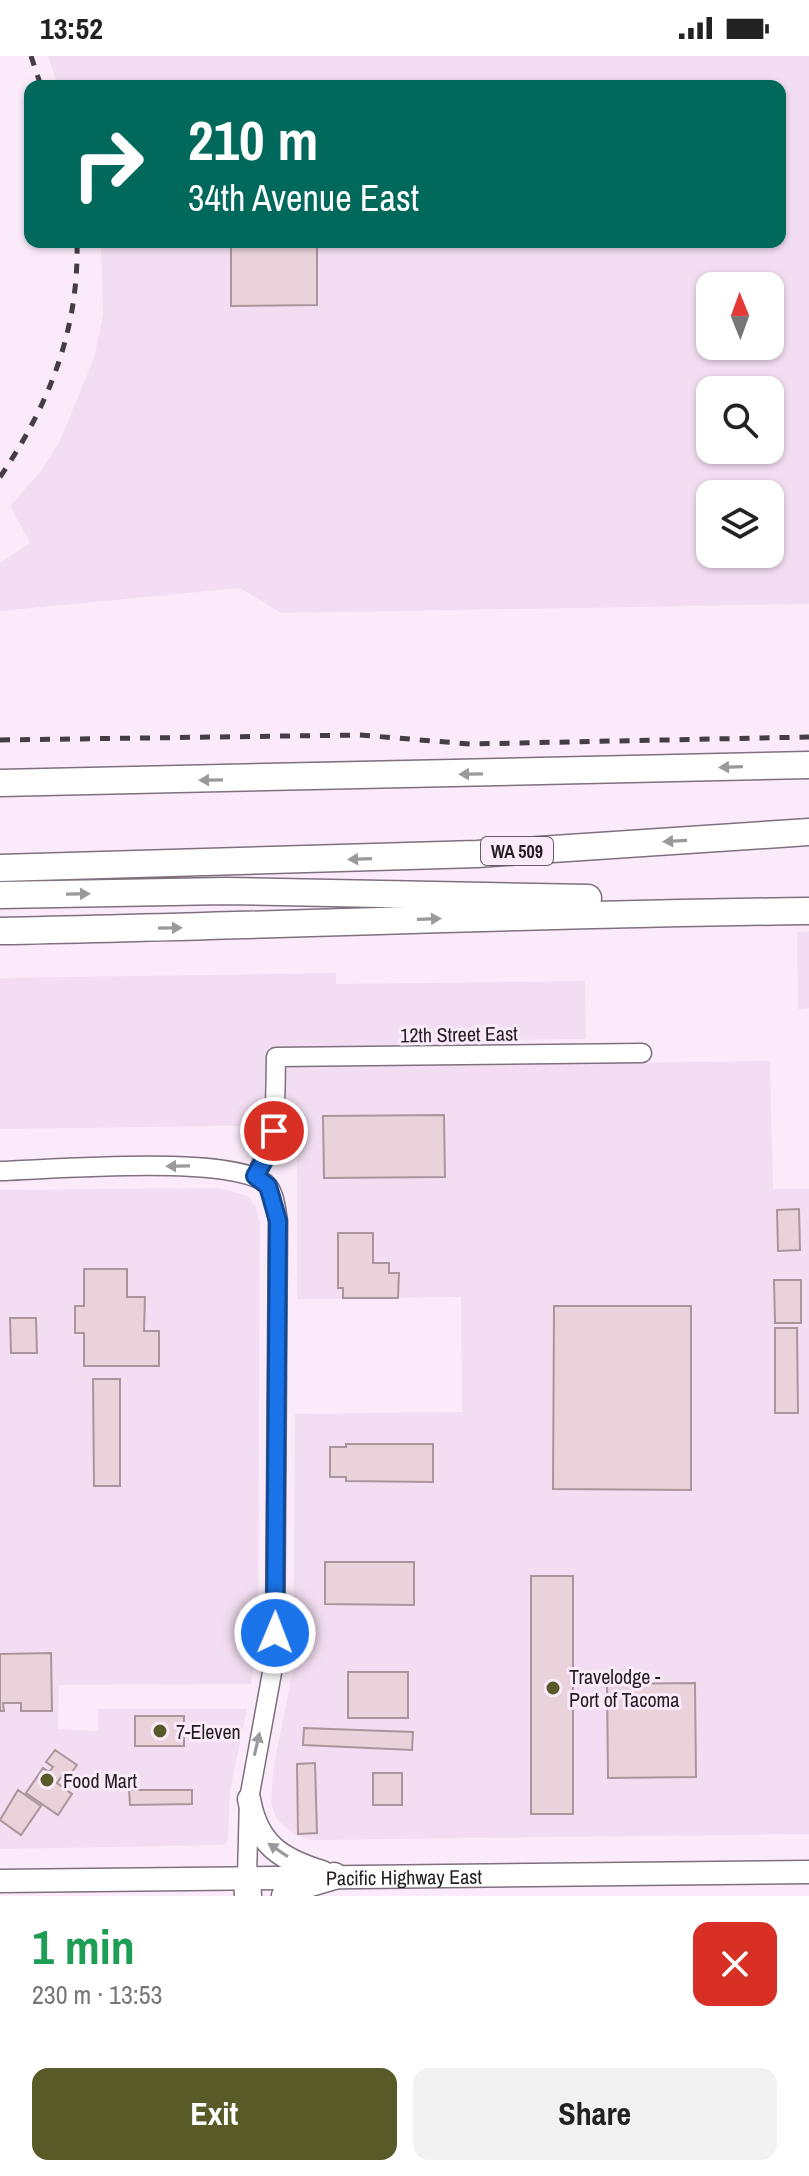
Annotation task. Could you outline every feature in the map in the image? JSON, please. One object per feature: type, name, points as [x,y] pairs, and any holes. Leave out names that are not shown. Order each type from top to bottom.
[{"type":"highway","points":[[5,783],[809,765]]},
{"type":"highway","name":"WA 509","points":[[0,868],[477,854],[809,832]]},
{"type":"highway","points":[[0,895],[226,891],[809,904]]},
{"type":"highway","points":[[0,931],[591,913],[809,911]]},
{"type":"highway","points":[[285,1896],[307,1884],[334,1876]]},
{"type":"main road","points":[[249,1799],[253,1822],[273,1849],[334,1876]]},
{"type":"main road","name":"Pacific Highway East","points":[[0,1881],[248,1887],[334,1876],[809,1872]]},
{"type":"street","name":"12th Street East","points":[[255,1176],[269,1152],[274,1131],[276,1057],[642,1053]]},
{"type":"street","points":[[0,1171],[188,1166],[239,1170],[255,1176],[268,1186],[278,1221],[273,1678],[249,1799],[248,1887]]},
{"type":"shaded area","points":[[48,56],[809,56],[809,604],[281,613],[240,588],[0,611],[0,563],[30,543],[10,506],[40,472],[59,443],[94,358],[103,315],[101,248],[786,248],[786,80],[56,80]]},
{"type":"shaded area","points":[[809,931],[809,1008],[798,1009],[797,932]]},
{"type":"shaded area","points":[[336,973],[336,984],[585,981],[586,1039],[478,1040],[478,1065],[770,1061],[773,1189],[809,1189],[809,1834],[312,1840],[294,1835],[276,1818],[271,1802],[274,1764],[293,1670],[295,1414],[462,1412],[461,1297],[297,1299],[297,1125],[0,1129],[0,978]]},
{"type":"shaded area","points":[[220,1188],[248,1196],[256,1207],[260,1223],[258,1637],[251,1684],[59,1685],[58,1729],[98,1731],[98,1709],[247,1709],[230,1790],[228,1840],[224,1845],[0,1849],[0,1190]]},
{"type":"building","points":[[231,248],[317,248],[317,305],[231,306]]},
{"type":"building","points":[[444,1115],[445,1177],[324,1178],[323,1116]]},
{"type":"building","points":[[799,1209],[800,1250],[778,1251],[777,1210]]},
{"type":"building","points":[[338,1233],[373,1233],[373,1263],[389,1263],[389,1273],[399,1273],[398,1298],[343,1298],[343,1288],[338,1288]]},
{"type":"building","points":[[84,1269],[127,1269],[127,1297],[145,1297],[144,1331],[159,1331],[159,1366],[84,1366],[84,1333],[75,1333],[75,1306],[84,1306]]},
{"type":"building","points":[[774,1280],[801,1280],[801,1323],[775,1323]]},
{"type":"building","points":[[554,1306],[691,1306],[691,1490],[553,1489]]},
{"type":"building","points":[[10,1318],[36,1318],[37,1353],[11,1353]]},
{"type":"building","points":[[775,1328],[797,1328],[798,1413],[775,1413]]},
{"type":"building","points":[[93,1379],[120,1379],[120,1486],[94,1486]]},
{"type":"building","points":[[346,1444],[433,1444],[433,1482],[346,1481],[346,1477],[330,1477],[330,1447],[346,1447]]},
{"type":"building","points":[[325,1562],[414,1562],[414,1605],[325,1604]]},
{"type":"building","points":[[531,1576],[573,1576],[573,1814],[531,1814]]},
{"type":"building","points":[[51,1653],[52,1711],[21,1711],[21,1703],[3,1703],[4,1711],[0,1711],[0,1654]]},
{"type":"building","points":[[348,1672],[408,1672],[408,1718],[348,1718]]},
{"type":"building","points":[[695,1683],[696,1777],[608,1778],[607,1684]]},
{"type":"building","name":"7-Eleven","points":[[135,1716],[184,1716],[184,1746],[135,1746]]},
{"type":"building","points":[[304,1728],[413,1732],[412,1750],[303,1745]]},
{"type":"building","name":"Food Mart","points":[[55,1750],[77,1765],[69,1776],[64,1773],[57,1783],[72,1794],[58,1815],[26,1793],[43,1768],[49,1772],[53,1767],[46,1762]]},
{"type":"building","points":[[315,1763],[317,1833],[298,1834],[297,1764]]},
{"type":"building","points":[[373,1773],[402,1773],[402,1805],[373,1805]]},
{"type":"building","points":[[18,1790],[41,1806],[21,1835],[0,1820]]},
{"type":"building","name":"7-Eleven","points":[[129,1790],[192,1790],[192,1804],[130,1805]]},
{"type":"railway","points":[[31,56],[39,80]]},
{"type":"railway","points":[[0,477],[33,422],[58,366],[73,306],[77,248]]},
{"type":"railway","points":[[0,740],[360,735],[470,744],[809,737]]},
{"type":"place","name":"Travelodge - Port of Tacoma","points":[[553,1688]]},
{"type":"place","name":"7-Eleven","points":[[160,1731]]},
{"type":"place","name":"Food Mart","points":[[47,1780]]},
{"type":"route","points":[[274,1131],[269,1152],[255,1176],[268,1186],[275,1201],[278,1221],[275,1633]]}]
